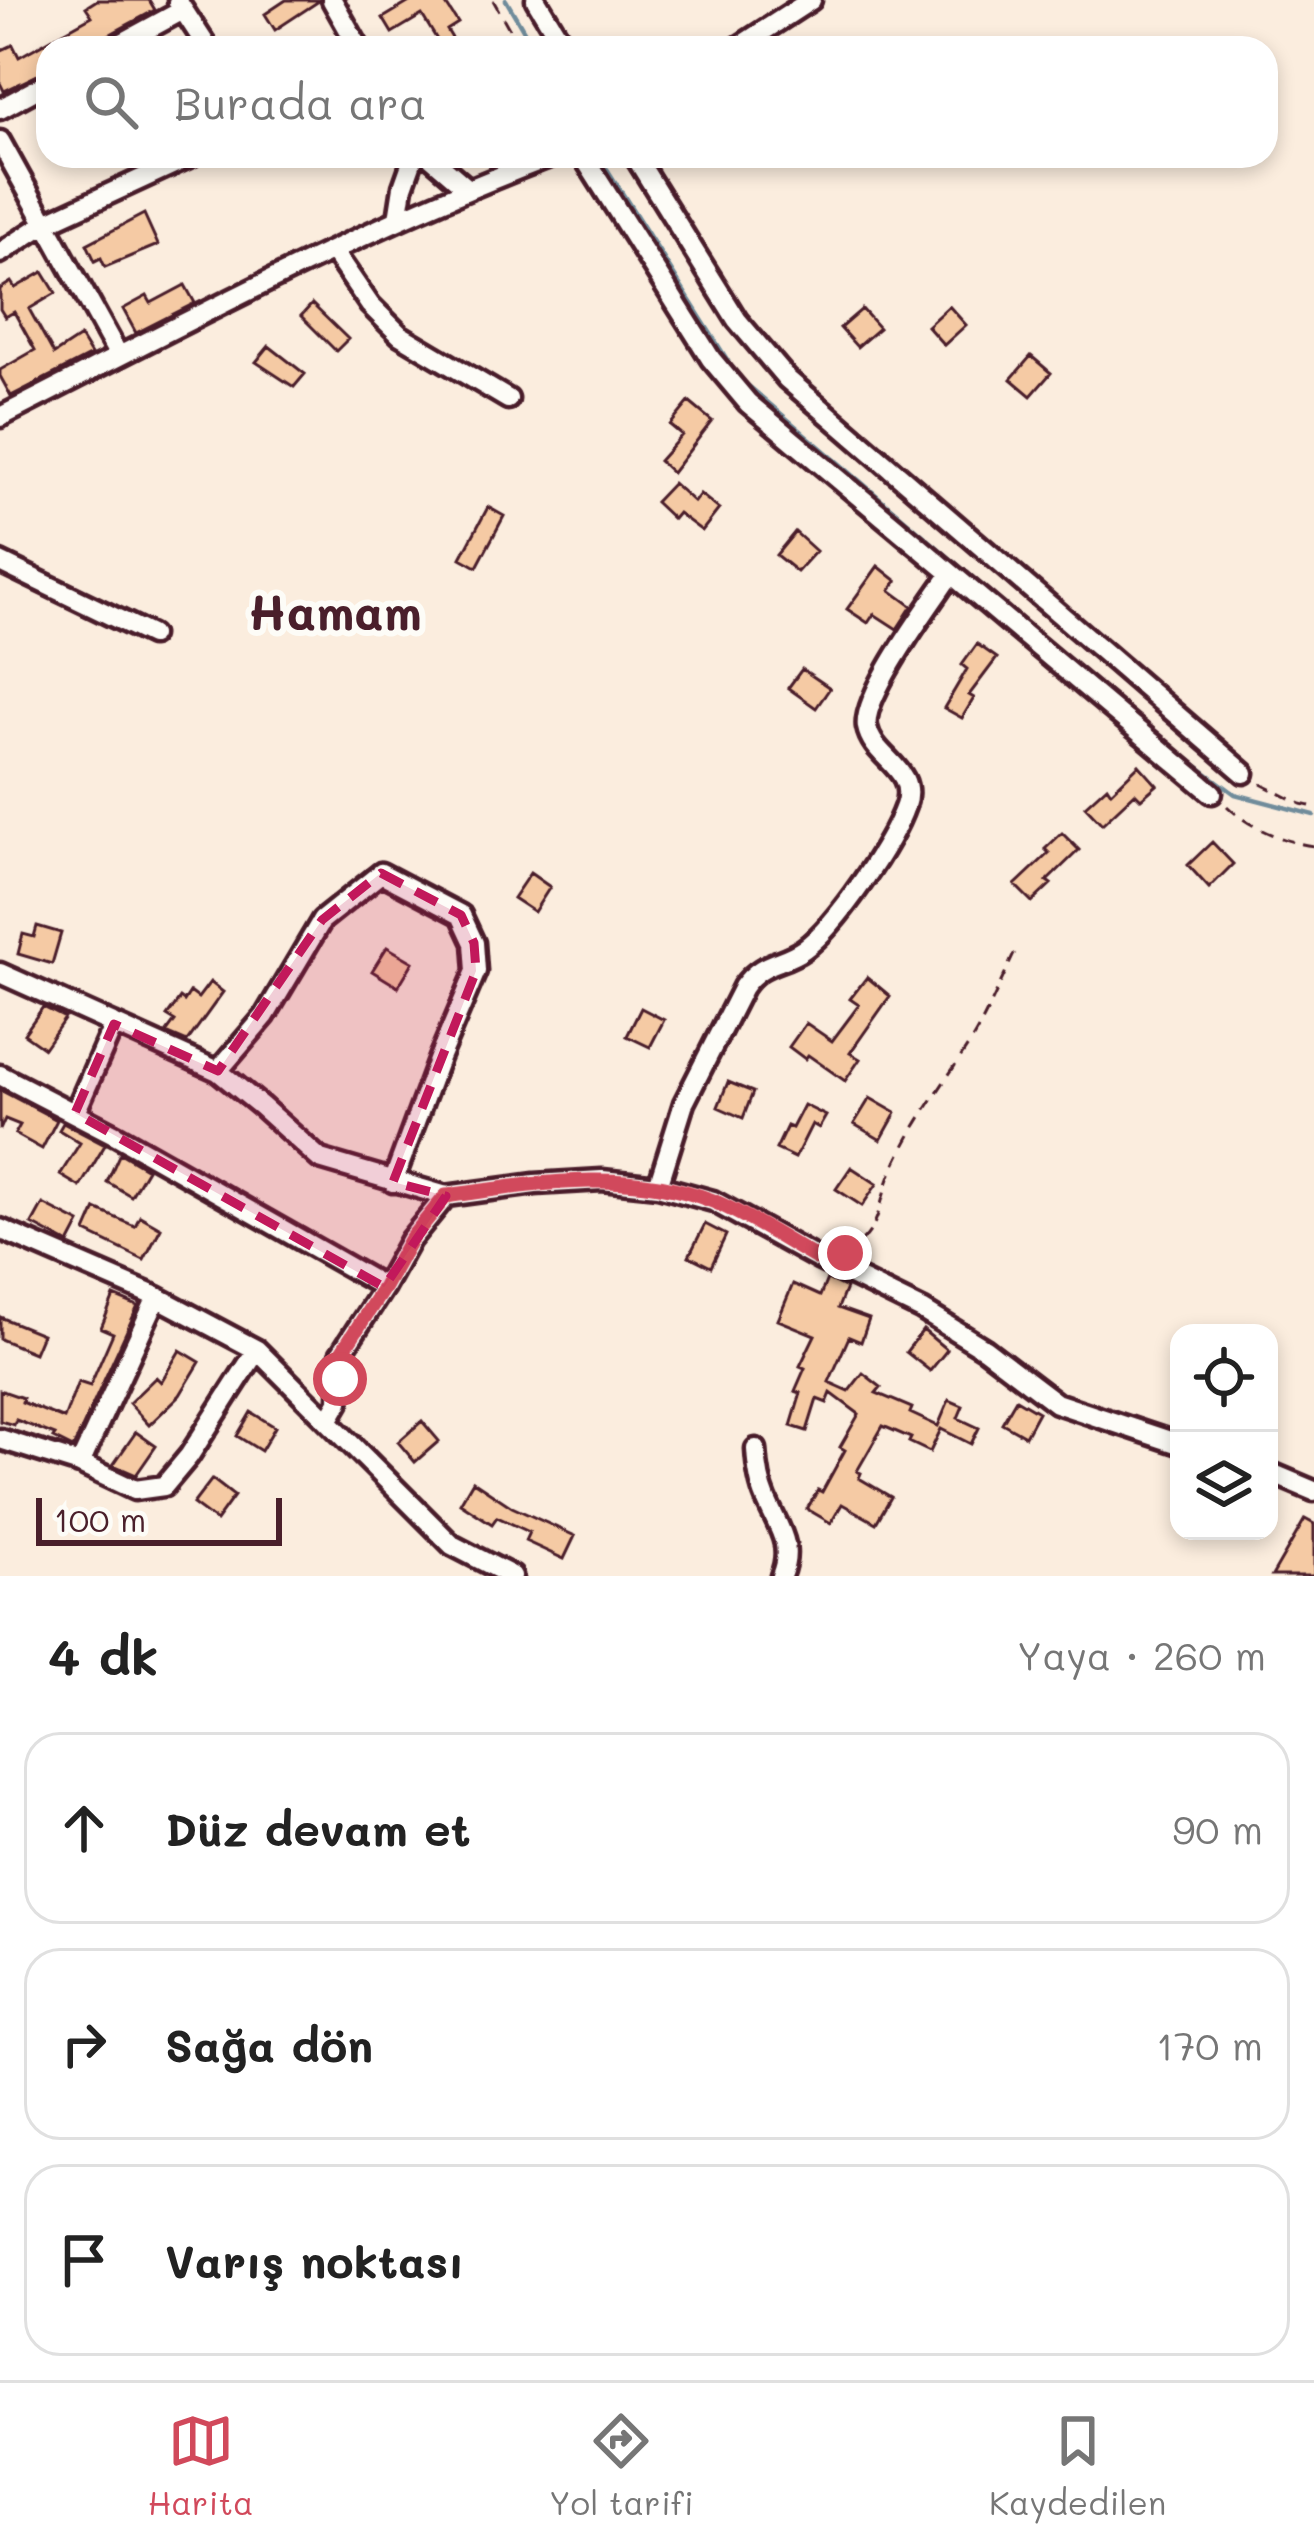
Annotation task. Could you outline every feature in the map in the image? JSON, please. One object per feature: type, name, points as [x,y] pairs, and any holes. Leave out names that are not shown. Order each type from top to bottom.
[{"type":"street","points":[[332,0],[352,36]]},
{"type":"street","points":[[536,0],[558,36]]},
{"type":"street","points":[[756,36],[811,0]]},
{"type":"street","points":[[132,36],[180,5],[200,36]]},
{"type":"street","points":[[0,109],[36,90]]},
{"type":"street","points":[[0,141],[119,356]]},
{"type":"street","points":[[0,253],[46,223],[165,168]]},
{"type":"street","points":[[398,219],[410,168]]},
{"type":"street","points":[[444,168],[467,188]]},
{"type":"street","points":[[0,417],[398,219],[520,168]]},
{"type":"street","points":[[591,168],[734,388],[1212,793]]},
{"type":"street","points":[[642,168],[737,320],[787,380],[1244,773]]},
{"type":"street","points":[[333,251],[370,305],[400,335],[508,399]]},
{"type":"street","points":[[0,562],[152,634]]},
{"type":"street","points":[[658,1186],[692,1083],[743,987],[766,964],[795,954],[814,940],[860,884],[904,807],[904,777],[872,741],[866,725],[868,711],[900,649],[950,575]]},
{"type":"street","points":[[218,1071],[265,1016],[322,920],[381,873],[461,915],[474,943],[476,971],[393,1182]]},
{"type":"street","points":[[0,973],[218,1071],[320,1159],[446,1196],[602,1180],[658,1186],[713,1202],[938,1319],[1056,1403],[1170,1441]]},
{"type":"street","points":[[75,1113],[114,1024]]},
{"type":"street","points":[[0,1075],[384,1287]]},
{"type":"street","points":[[328,1421],[339,1402],[340,1355],[410,1240],[446,1196]]},
{"type":"street","points":[[0,1229],[157,1297],[257,1350],[452,1545],[512,1576]]},
{"type":"street","points":[[80,1464],[157,1297]]},
{"type":"street","points":[[0,1438],[80,1464],[135,1490],[164,1486],[189,1456],[257,1350]]},
{"type":"street","points":[[756,1449],[762,1489],[786,1539],[787,1559],[781,1576]]},
{"type":"street","points":[[1278,1476],[1314,1492]]},
{"type":"path","points":[[493,0],[513,36]]},
{"type":"path","points":[[1244,773],[1314,807]]},
{"type":"path","points":[[1212,793],[1237,815],[1290,843],[1314,846]]},
{"type":"path","points":[[820,1260],[866,1242],[893,1168],[924,1108],[989,1011],[1015,952]]},
{"type":"highlighted area","points":[[381,873],[461,915],[474,943],[476,971],[393,1182],[446,1196],[384,1287],[75,1113],[114,1024],[218,1071],[322,920]]},
{"type":"building","points":[[97,0],[149,0],[155,10],[107,36],[56,36],[92,16],[86,7]]},
{"type":"building","points":[[286,0],[319,1],[275,30],[265,14]]},
{"type":"building","points":[[413,0],[443,0],[458,23],[447,30],[451,36],[435,36],[422,15],[392,33],[383,18]]},
{"type":"building","points":[[13,45],[19,57],[36,47],[36,76],[4,91],[0,51]]},
{"type":"building","points":[[144,214],[158,245],[105,267],[101,258],[95,261],[87,244]]},
{"type":"building","points":[[43,272],[56,293],[29,309],[54,354],[80,337],[91,355],[11,396],[0,370],[35,350],[14,312],[5,317],[0,309],[0,289],[11,282],[15,288]]},
{"type":"building","points":[[185,285],[195,303],[136,333],[123,309],[147,296],[151,303]]},
{"type":"building","points":[[312,304],[348,339],[336,351],[301,316]]},
{"type":"building","points":[[949,306],[966,325],[944,345],[927,326]]},
{"type":"building","points":[[862,309],[879,328],[857,347],[840,328]]},
{"type":"building","points":[[269,346],[305,374],[294,387],[256,362]]},
{"type":"building","points":[[1031,356],[1051,373],[1031,396],[1011,379]]},
{"type":"building","points":[[689,402],[712,421],[672,473],[659,461],[682,435],[670,425]]},
{"type":"building","points":[[673,483],[694,502],[700,494],[719,509],[702,531],[678,513],[673,519],[655,502]]},
{"type":"building","points":[[488,507],[504,516],[477,567],[461,558]]},
{"type":"building","points":[[795,532],[816,551],[797,572],[776,555]]},
{"type":"building","points":[[878,566],[897,581],[890,590],[912,606],[897,629],[874,614],[868,623],[847,609]]},
{"type":"building","points":[[977,644],[997,658],[969,695],[974,698],[962,718],[944,708],[967,669],[962,665]]},
{"type":"building","points":[[802,669],[830,688],[816,708],[788,688]]},
{"type":"building","points":[[1139,765],[1157,785],[1141,799],[1135,793],[1102,824],[1085,806],[1107,786],[1111,792]]},
{"type":"building","points":[[1062,833],[1079,850],[1032,902],[1015,885],[1049,853],[1045,849]]},
{"type":"building","points":[[1212,842],[1233,864],[1209,888],[1188,865]]},
{"type":"building","points":[[530,873],[550,887],[534,912],[513,898]]},
{"type":"building","points":[[37,926],[61,933],[52,964],[18,954],[23,934],[34,937]]},
{"type":"building","points":[[387,947],[413,962],[398,987],[372,971]]},
{"type":"building","points":[[867,977],[890,996],[850,1053],[860,1059],[845,1081],[789,1047],[806,1023],[832,1041],[859,1005],[850,999]]},
{"type":"building","points":[[210,982],[223,992],[187,1042],[166,1033],[175,1021],[167,1016],[180,998],[184,1001],[190,992],[198,998]]},
{"type":"building","points":[[43,1007],[65,1018],[44,1048],[24,1034]]},
{"type":"building","points":[[641,1008],[664,1020],[650,1047],[627,1036]]},
{"type":"building","points":[[728,1082],[753,1092],[743,1118],[718,1107]]},
{"type":"building","points":[[0,1090],[57,1120],[42,1149],[15,1134],[20,1125],[5,1119],[0,1130]]},
{"type":"building","points":[[870,1098],[896,1113],[881,1140],[854,1124]]},
{"type":"building","points":[[804,1105],[826,1116],[819,1128],[812,1124],[795,1158],[776,1149]]},
{"type":"building","points":[[63,1123],[105,1145],[80,1187],[60,1175],[80,1143],[59,1130]]},
{"type":"building","points":[[120,1153],[147,1169],[131,1196],[107,1182]]},
{"type":"building","points":[[851,1167],[877,1184],[862,1206],[836,1189]]},
{"type":"building","points":[[43,1204],[80,1223],[69,1244],[32,1224]]},
{"type":"building","points":[[96,1209],[135,1226],[140,1216],[161,1228],[144,1260],[86,1232]]},
{"type":"building","points":[[705,1224],[726,1235],[711,1267],[689,1256]]},
{"type":"building","points":[[827,1279],[846,1288],[838,1308],[869,1319],[861,1342],[849,1337],[829,1382],[849,1391],[863,1373],[881,1387],[876,1393],[912,1408],[910,1413],[938,1426],[949,1400],[963,1406],[958,1418],[979,1428],[971,1444],[941,1429],[930,1452],[883,1426],[857,1471],[859,1478],[891,1497],[876,1523],[842,1504],[831,1523],[807,1509],[845,1450],[840,1447],[859,1414],[831,1393],[827,1403],[817,1399],[807,1431],[791,1426],[801,1393],[795,1391],[805,1368],[800,1366],[815,1335],[778,1320],[793,1284],[820,1296]]},
{"type":"building","points":[[114,1296],[138,1306],[73,1448],[53,1438],[55,1435],[16,1420],[14,1425],[0,1421],[0,1390],[64,1419],[78,1382],[90,1386],[113,1333],[101,1328]]},
{"type":"building","points":[[0,1317],[42,1334],[34,1353],[0,1339]]},
{"type":"building","points":[[923,1330],[947,1350],[930,1371],[906,1352]]},
{"type":"building","points":[[180,1350],[200,1362],[180,1395],[149,1425],[129,1403],[156,1377],[161,1382]]},
{"type":"building","points":[[1016,1399],[1038,1412],[1025,1436],[1002,1423]]},
{"type":"building","points":[[251,1412],[275,1427],[261,1451],[237,1436]]},
{"type":"building","points":[[422,1421],[439,1441],[415,1462],[398,1442]]},
{"type":"building","points":[[136,1432],[156,1446],[136,1475],[113,1465]]},
{"type":"building","points":[[212,1479],[234,1496],[216,1521],[193,1504]]},
{"type":"building","points":[[473,1481],[512,1507],[575,1536],[564,1559],[525,1541],[529,1532],[497,1517],[492,1524],[460,1503]]},
{"type":"building","points":[[1305,1519],[1314,1524],[1314,1576],[1272,1576]]},
{"type":"waterway","points":[[506,0],[527,36]]},
{"type":"waterway","points":[[607,169],[738,377],[1162,739]]},
{"type":"waterway","points":[[1170,746],[1235,794],[1314,815]]},
{"type":"district","name":"Hamam","points":[[335,611]]},
{"type":"route","points":[[340,1379],[340,1355],[410,1240],[446,1196],[602,1180],[658,1186],[713,1202],[820,1260],[845,1253]]}]
